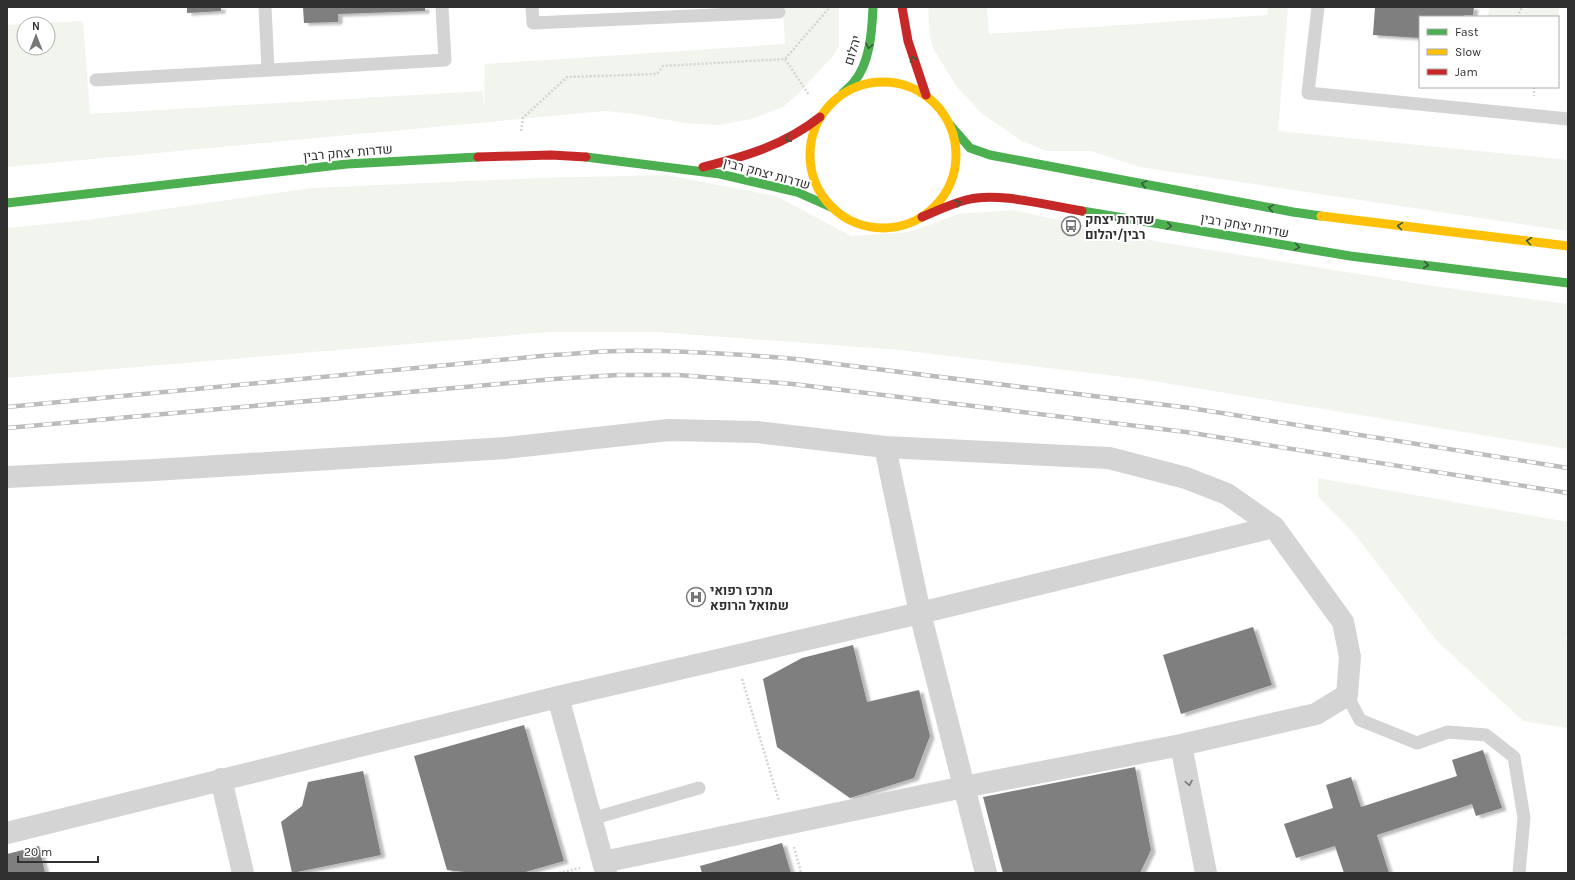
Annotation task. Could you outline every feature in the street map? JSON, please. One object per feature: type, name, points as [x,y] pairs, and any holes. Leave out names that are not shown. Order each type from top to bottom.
[{"type":"main road","name":"יהלום","points":[[821,116],[829,105],[855,82],[866,57],[871,37],[873,7]]},
{"type":"main road","points":[[902,7],[912,57],[926,95]]},
{"type":"main road","points":[[841,94],[862,85],[884,82],[906,85],[926,95]]},
{"type":"main road","name":"שדרות יצחק רבין","points":[[926,95],[944,114],[950,124],[970,148],[990,156],[1293,212],[1568,246]]},
{"type":"main road","points":[[821,116],[811,139],[810,161],[815,183],[823,197],[842,216],[862,225],[882,228],[903,226],[922,217],[934,207],[945,193],[952,179],[956,162],[955,144],[950,124]]},
{"type":"main road","name":"שדרות יצחק רבין","points":[[692,170],[743,157],[777,145],[808,127],[821,116]]},
{"type":"main road","name":"שדרות יצחק רבין","points":[[7,203],[347,164],[444,158],[551,155],[598,157],[720,174],[797,192],[833,208]]},
{"type":"main road","name":"שדרות יצחק רבין","points":[[922,217],[966,200],[987,197],[1005,198],[1350,256],[1568,282]]},
{"type":"street","points":[[7,477],[154,470],[506,448],[669,430],[757,432],[885,447],[1109,458],[1186,478],[1227,494],[1274,528],[1343,622],[1350,656],[1347,695],[1316,714],[1181,745],[964,787],[786,824],[605,868],[558,697]]},
{"type":"street","points":[[885,447],[920,613],[986,873]]},
{"type":"street","points":[[7,833],[558,697],[920,613],[1274,528]]},
{"type":"street","points":[[1181,745],[1206,873]]},
{"type":"street","points":[[221,779],[243,873]]},
{"type":"lane","points":[[265,7],[268,69]]},
{"type":"lane","points":[[96,80],[445,60],[442,7]]},
{"type":"lane","points":[[532,7],[533,23],[779,12]]},
{"type":"lane","points":[[1318,7],[1308,93],[1568,120]]},
{"type":"lane","points":[[1347,695],[1360,720],[1417,743],[1448,732],[1486,735],[1514,757],[1524,818],[1519,873]]},
{"type":"lane","points":[[591,819],[699,788]]},
{"type":"path","points":[[519,156],[523,118],[567,77],[657,74],[663,66],[785,59],[830,7]]},
{"type":"path","points":[[1518,16],[1522,7]]},
{"type":"path","points":[[785,59],[821,116]]},
{"type":"path","points":[[735,656],[802,873]]},
{"type":"shaded area","points":[[783,7],[839,7],[839,46],[833,56],[796,96],[783,107],[752,119],[718,125],[685,123],[635,114],[605,111],[7,167],[7,25],[16,24],[16,56],[56,56],[56,22],[83,21],[90,114],[483,91],[484,110],[485,64],[785,44]]},
{"type":"shaded area","points":[[928,7],[987,7],[989,34],[1268,15],[1267,7],[1288,7],[1278,131],[1568,160],[1568,231],[1140,167],[1091,151],[1046,151],[1020,140],[981,113],[957,87],[934,50],[930,37]]},
{"type":"shaded area","points":[[1489,7],[1559,7],[1558,16],[1488,16]]},
{"type":"shaded area","points":[[667,175],[776,196],[851,236],[910,232],[958,214],[1013,210],[1160,242],[1433,286],[1568,304],[1568,449],[1140,379],[900,350],[657,332],[550,332],[7,378],[7,228],[87,220],[312,188],[538,178]]},
{"type":"shaded area","points":[[1318,478],[1568,522],[1568,628],[1566,640],[1568,646],[1568,728],[1523,721],[1437,641],[1352,531],[1318,497]]},
{"type":"building","points":[[187,7],[221,7],[221,11],[187,13]]},
{"type":"building","points":[[303,7],[425,7],[425,11],[338,14],[338,22],[304,23]]},
{"type":"building","points":[[1375,7],[1474,7],[1473,15],[1419,16],[1419,38],[1373,35]]},
{"type":"building","points":[[1253,627],[1272,685],[1181,714],[1163,655]]},
{"type":"building","points":[[853,645],[867,702],[919,690],[930,736],[914,778],[850,798],[777,747],[763,679],[802,658]]},
{"type":"building","points":[[524,725],[564,861],[522,873],[474,873],[447,870],[414,756]]},
{"type":"building","points":[[1483,750],[1502,808],[1476,816],[1472,804],[1377,835],[1389,873],[1344,873],[1335,846],[1296,858],[1284,824],[1333,808],[1326,785],[1351,777],[1361,807],[1457,776],[1452,760]]},
{"type":"building","points":[[1135,767],[1151,850],[1140,873],[1003,873],[983,797]]},
{"type":"building","points":[[363,771],[381,855],[292,873],[281,822],[302,806],[308,782]]},
{"type":"building","points":[[782,843],[791,873],[702,873],[700,866]]},
{"type":"building","points":[[39,846],[45,873],[7,873],[7,854]]},
{"type":"railway","points":[[7,407],[552,355],[611,351],[685,352],[796,359],[1190,408],[1568,468]]},
{"type":"railway","points":[[7,428],[554,379],[618,375],[679,375],[793,384],[1186,432],[1568,493]]},
{"type":"traffic: fast","points":[[843,93],[854,82],[864,66],[871,36],[873,7]]},
{"type":"traffic: fast","points":[[950,125],[970,148],[990,155],[1321,216]]},
{"type":"traffic: fast","points":[[7,203],[347,164],[478,157]]},
{"type":"traffic: fast","points":[[586,157],[720,174],[797,192],[833,208]]},
{"type":"traffic: fast","points":[[1082,211],[1350,256],[1568,283]]},
{"type":"traffic: slow","points":[[876,82],[890,82],[904,85],[924,94],[935,103],[944,114],[953,134],[956,155],[953,176],[944,196],[935,207],[924,216],[904,225],[890,228],[876,228],[862,225],[842,216],[831,207],[822,196],[813,176],[810,162],[810,148],[813,134],[822,114],[831,103],[842,94],[862,85],[876,82]]},
{"type":"traffic: slow","points":[[1321,216],[1568,246]]},
{"type":"traffic: jam","points":[[902,7],[908,41],[926,95]]},
{"type":"traffic: jam","points":[[703,167],[750,154],[779,142],[807,127],[820,117]]},
{"type":"traffic: jam","points":[[478,157],[551,155],[586,157]]},
{"type":"traffic: jam","points":[[922,217],[966,200],[993,197],[1024,200],[1082,211]]},
{"type":"place","name":"שדרות יצחק רבין/יהלום","points":[[1071,226]]},
{"type":"place","name":"מרכז רפואי שמואל הרופא","points":[[696,597]]}]
